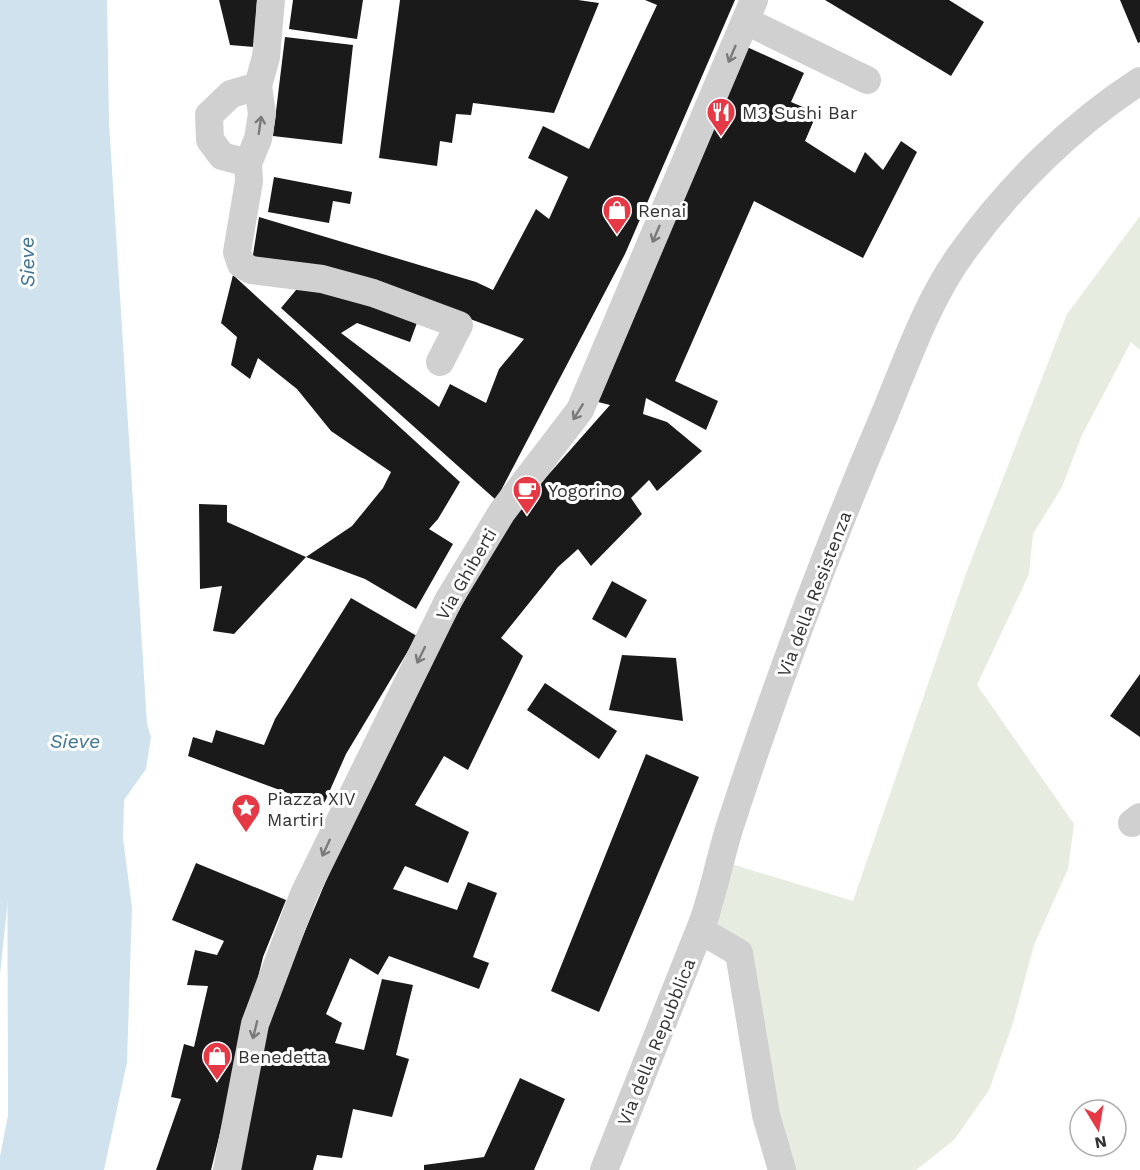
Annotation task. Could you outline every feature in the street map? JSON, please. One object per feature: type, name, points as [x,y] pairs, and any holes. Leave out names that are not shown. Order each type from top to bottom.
[{"type":"street","points":[[271,0],[266,57],[258,86],[262,114],[260,130],[248,162],[249,181],[237,252],[241,264],[251,270],[322,279],[373,293],[459,326],[440,362]]},
{"type":"street","points":[[750,10],[867,80]]},
{"type":"street","name":"Via Ghiberti","points":[[227,1170],[255,1024],[304,894],[449,599],[502,512],[580,410],[750,10]]},
{"type":"street","name":"Via della Resistenza","points":[[782,1170],[766,1115],[739,953],[700,930],[733,818],[801,626],[861,469],[932,303],[963,250],[1017,186],[1076,128],[1108,102],[1140,81]]},
{"type":"street","points":[[248,162],[222,156],[210,140],[209,115],[231,94],[258,86]]},
{"type":"street","name":"Via della Repubblica","points":[[604,1170],[706,914]]},
{"type":"shaded area","points":[[1140,216],[1140,350],[1131,342],[1082,435],[1062,487],[1033,534],[1029,574],[977,685],[1074,824],[1068,869],[1034,945],[1013,1023],[989,1090],[954,1140],[916,1170],[792,1170],[772,1101],[750,967],[703,921],[715,859],[853,901],[967,571],[1067,314]]},
{"type":"water","name":"Sieve","points":[[0,0],[107,0],[109,122],[147,724],[151,737],[146,769],[124,800],[123,838],[132,908],[127,1062],[104,1170],[8,1170],[25,1118],[41,1098],[66,963],[64,897],[55,851],[41,812],[20,828],[20,851],[11,871],[0,974]]},
{"type":"building","points":[[219,0],[257,0],[254,47],[230,45]]},
{"type":"building","points":[[293,0],[363,0],[357,39],[289,29]]},
{"type":"building","points":[[400,0],[578,0],[599,3],[554,113],[473,103],[471,115],[456,114],[452,143],[440,141],[437,166],[379,158]]},
{"type":"building","points":[[645,0],[735,0],[625,254],[496,500],[281,308],[301,284],[418,320],[410,342],[357,323],[341,333],[439,407],[450,384],[486,403],[499,369],[524,339],[378,285],[252,261],[259,217],[476,282],[493,290],[536,209],[549,219],[568,177],[528,158],[543,126],[589,149],[657,5]]},
{"type":"building","points":[[825,0],[949,0],[984,22],[951,76]]},
{"type":"building","points":[[1120,0],[1140,0],[1140,42],[1138,43]]},
{"type":"building","points":[[285,37],[353,45],[342,144],[273,136]]},
{"type":"building","points":[[747,47],[804,73],[791,102],[817,113],[805,141],[855,173],[865,152],[883,170],[901,141],[917,152],[863,258],[754,201],[675,381],[718,401],[706,430],[646,398],[643,414],[667,422],[702,451],[657,491],[649,480],[631,498],[642,514],[591,566],[578,549],[558,567],[501,638],[523,656],[468,770],[444,756],[415,805],[469,832],[448,883],[405,866],[393,889],[457,910],[468,882],[497,893],[473,957],[489,963],[479,989],[389,956],[378,975],[350,958],[326,1014],[342,1023],[335,1043],[364,1050],[382,979],[413,985],[396,1055],[409,1059],[392,1117],[353,1109],[342,1158],[317,1155],[313,1170],[235,1170],[263,1031],[333,864],[436,652],[510,518],[610,405],[594,401]]},
{"type":"building","points":[[274,177],[352,192],[350,204],[333,201],[329,223],[268,212]]},
{"type":"building","points":[[233,275],[460,482],[438,519],[429,529],[453,544],[416,609],[365,579],[306,557],[352,526],[383,488],[391,472],[331,431],[297,389],[258,358],[250,379],[231,365],[237,337],[221,323]]},
{"type":"building","points":[[199,504],[227,505],[227,522],[306,557],[234,634],[213,631],[222,586],[200,589]]},
{"type":"building","points":[[612,581],[647,600],[626,638],[592,619]]},
{"type":"building","points":[[351,598],[417,636],[346,754],[323,806],[188,756],[193,737],[212,743],[216,730],[264,745],[275,719]]},
{"type":"building","points":[[622,655],[676,658],[683,721],[609,710]]},
{"type":"building","points":[[1140,674],[1140,737],[1110,716]]},
{"type":"building","points":[[545,683],[617,731],[599,759],[527,710]]},
{"type":"building","points":[[646,754],[699,777],[599,1012],[551,991]]},
{"type":"building","points":[[196,863],[286,900],[263,957],[211,1170],[156,1170],[181,1099],[171,1097],[184,1044],[194,1047],[208,986],[187,985],[195,950],[217,955],[224,941],[172,920]]},
{"type":"building","points":[[520,1078],[565,1099],[534,1170],[424,1170],[424,1165],[484,1157]]},
{"type":"waterway","name":"Sieve","points":[[28,1170],[38,1118],[37,733]]},
{"type":"place","name":"M3 Sushi Bar","points":[[721,138]]},
{"type":"place","name":"Renai","points":[[617,236]]},
{"type":"place","name":"Yogorino","points":[[527,516]]},
{"type":"place","name":"Piazza XIV Martiri","points":[[246,834]]},
{"type":"place","name":"Benedetta","points":[[217,1082]]}]
